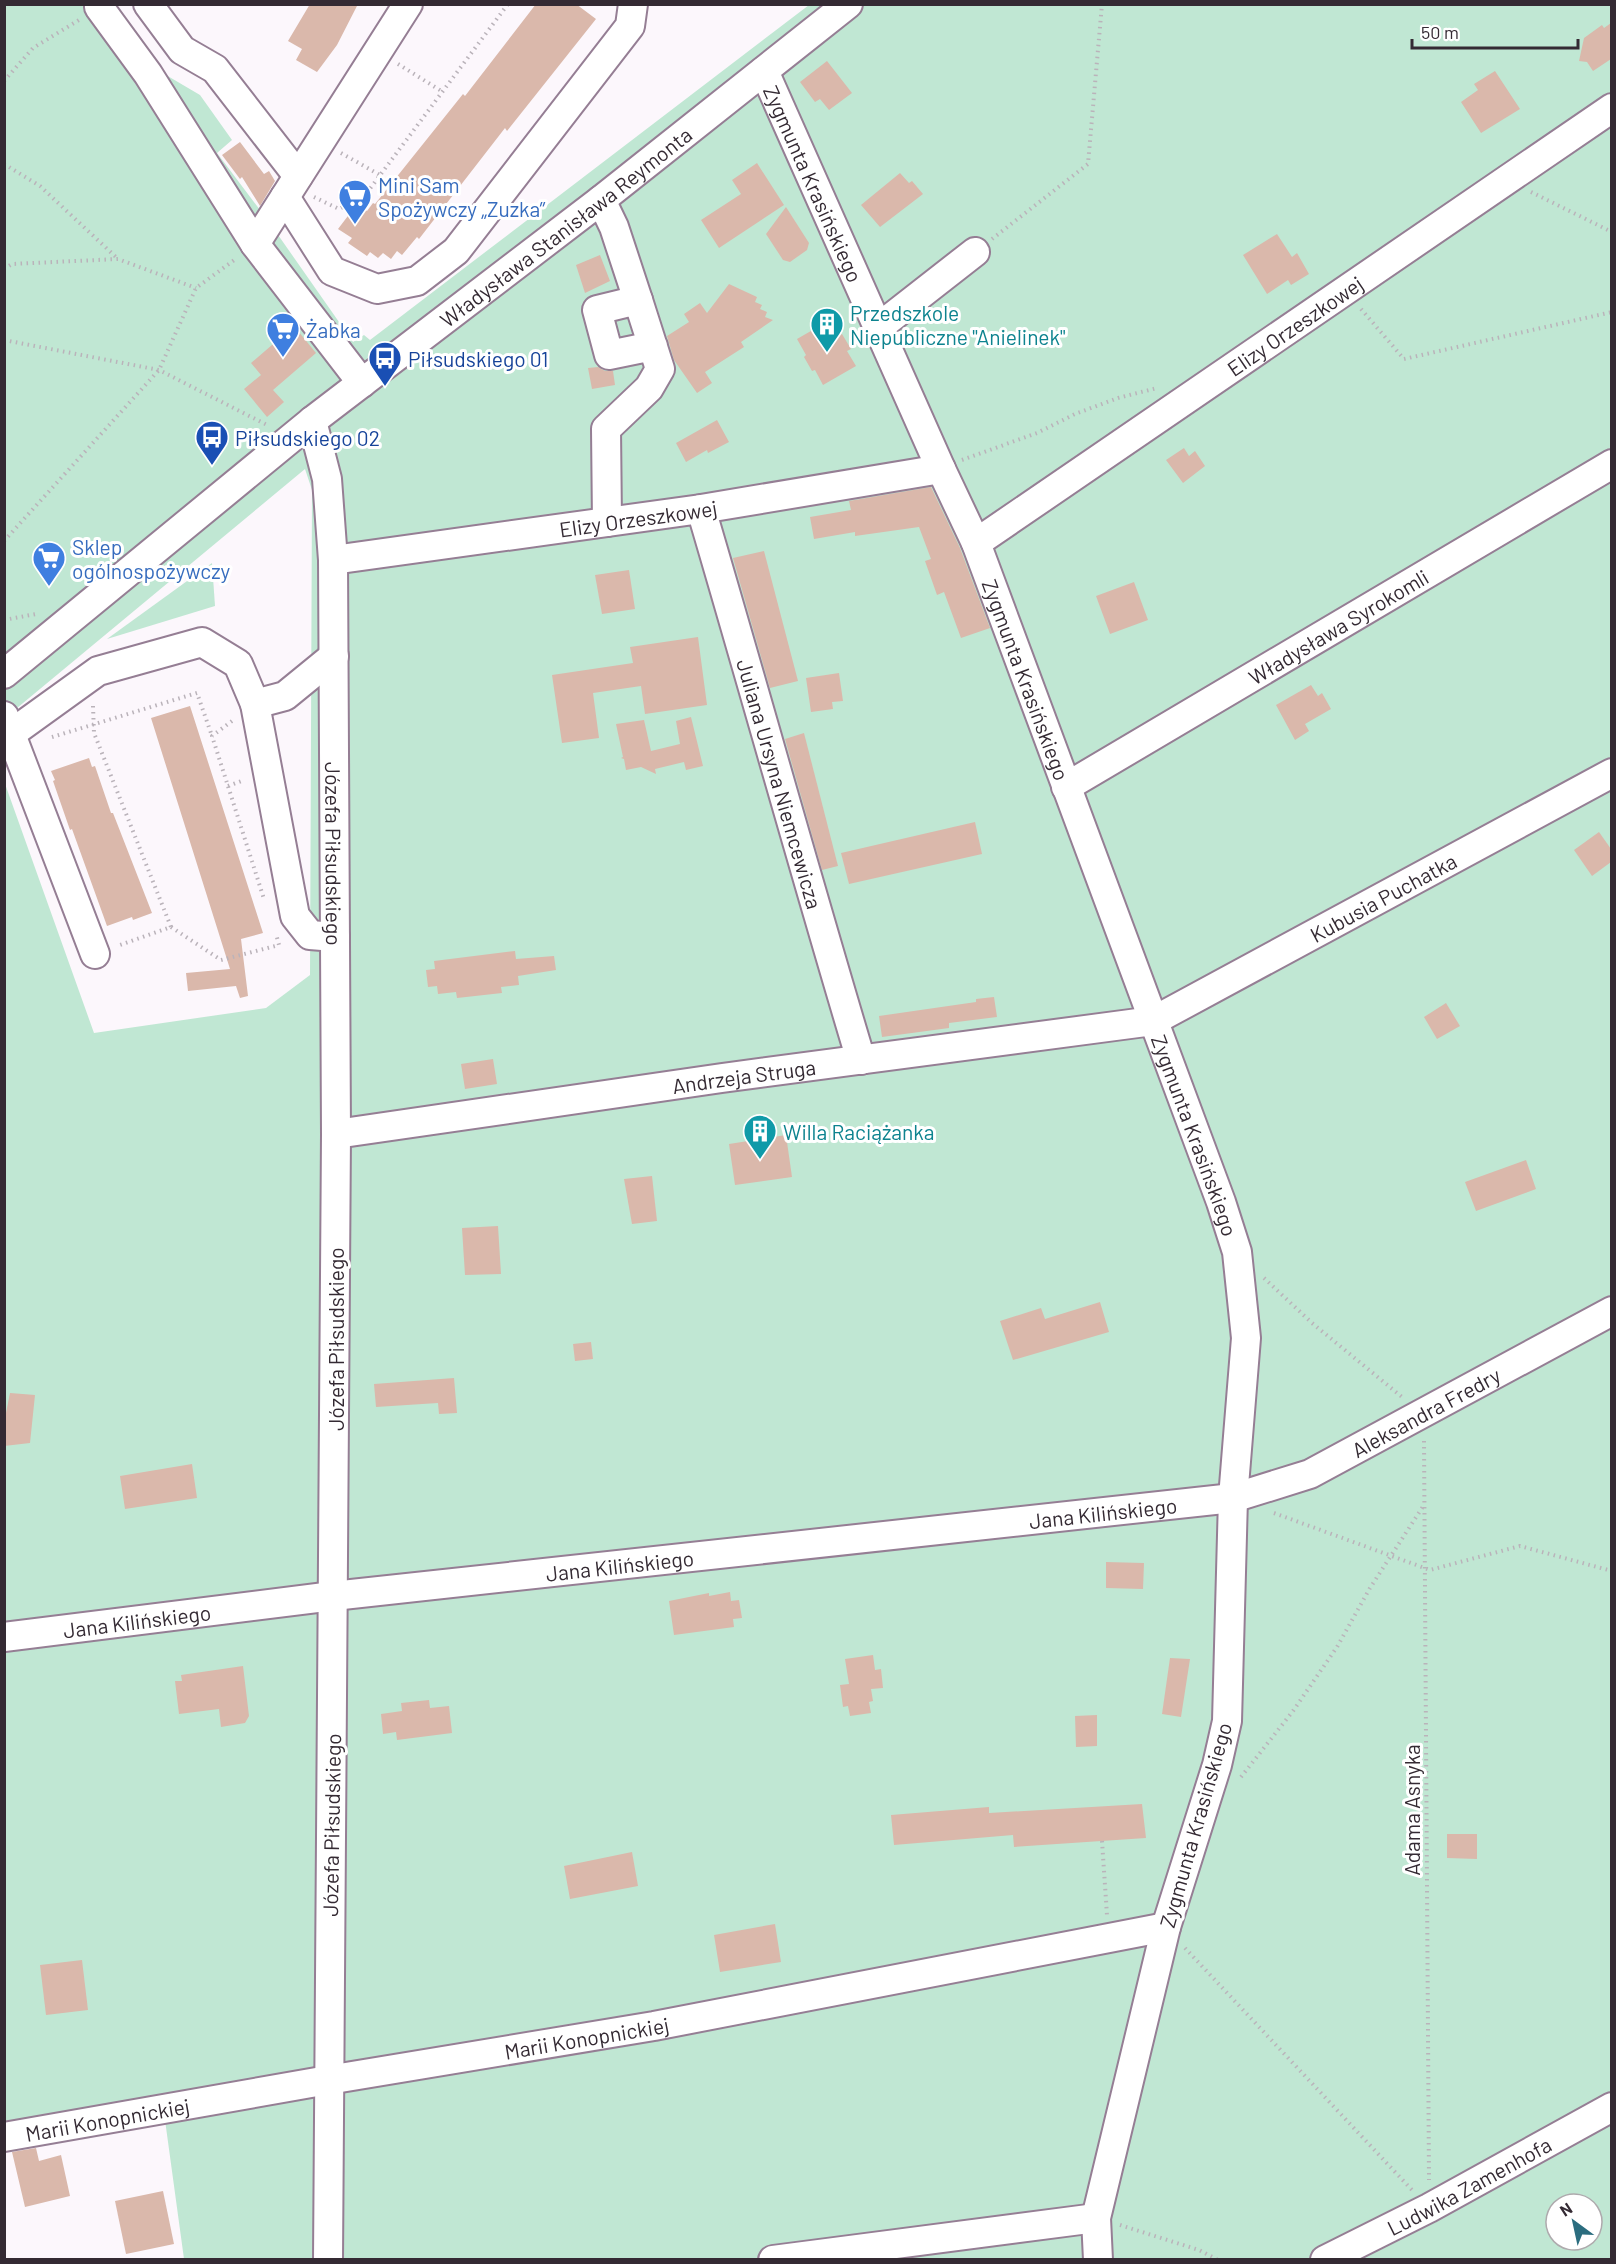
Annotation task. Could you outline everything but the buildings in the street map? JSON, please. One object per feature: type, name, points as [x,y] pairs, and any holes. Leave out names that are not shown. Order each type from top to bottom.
[{"type":"street","points":[[148,4],[182,50],[215,69],[292,186],[332,271],[377,289],[417,282],[456,251],[630,26],[633,4]]},
{"type":"street","points":[[255,244],[408,4]]},
{"type":"street","name":"Władysława Stanisława Reymonta","points":[[4,674],[312,421],[601,200],[848,4]]},
{"type":"street","points":[[99,7],[148,74],[255,244],[362,383]]},
{"type":"street","name":"Zygmunta Krasińskiego","points":[[764,71],[976,543],[1221,1202],[1237,1252],[1246,1338],[1233,1498],[1227,1721],[1217,1765],[1166,1927],[1096,2218],[1098,2259]]},
{"type":"street","name":"Elizy Orzeszkowej","points":[[976,543],[1611,108]]},
{"type":"street","points":[[601,200],[614,227],[660,369],[649,388],[606,429],[608,522]]},
{"type":"street","points":[[879,327],[975,252]]},
{"type":"street","points":[[638,300],[597,310],[609,355],[653,346]]},
{"type":"street","name":"Józefa Piłsudskiego","points":[[312,421],[327,479],[333,560],[334,656],[336,1134],[328,2259]]},
{"type":"street","name":"Władysława Syrokomli","points":[[1066,787],[1611,464]]},
{"type":"street","name":"Elizy Orzeszkowej","points":[[333,560],[701,509],[941,469]]},
{"type":"street","name":"Juliana Ursyna Niemcewicza","points":[[701,509],[773,751],[802,864],[861,1060]]},
{"type":"street","points":[[95,954],[11,732],[98,671],[202,642],[238,664],[255,704],[295,916],[310,935],[335,937]]},
{"type":"street","points":[[255,704],[285,696],[334,656]]},
{"type":"street","name":"Kubusia Puchatka","points":[[1153,1021],[1611,773]]},
{"type":"street","name":"Andrzeja Struga","points":[[336,1134],[1153,1021]]},
{"type":"street","name":"Aleksandra Fredry","points":[[1233,1498],[1310,1474],[1611,1311]]},
{"type":"street","name":"Jana Kilińskiego","points":[[4,1637],[333,1596],[1233,1498]]},
{"type":"street","name":"Marii Konopnickiej","points":[[4,2137],[654,2026],[1166,1927]]},
{"type":"street","name":"Ludwika Zamenhofa","points":[[1325,2259],[1429,2208],[1611,2108]]},
{"type":"street","points":[[773,2259],[1096,2218]]},
{"type":"path","points":[[292,186],[339,209],[366,194],[508,4]]},
{"type":"path","points":[[975,252],[1088,164],[1102,4]]},
{"type":"path","points":[[4,81],[33,48],[99,7]]},
{"type":"path","points":[[378,51],[442,92]]},
{"type":"path","points":[[320,141],[380,175]]},
{"type":"path","points":[[4,164],[40,186],[118,259],[196,288]]},
{"type":"path","points":[[1506,180],[1611,232]]},
{"type":"path","points":[[4,541],[159,370],[196,288],[255,244]]},
{"type":"path","points":[[4,269],[12,264],[118,259]]},
{"type":"path","points":[[1345,290],[1404,359],[1611,312]]},
{"type":"path","points":[[4,340],[159,370],[277,430]]},
{"type":"path","points":[[941,469],[1038,433],[1075,414],[1107,402],[1154,388],[1166,387]]},
{"type":"path","points":[[4,620],[42,614]]},
{"type":"path","points":[[92,675],[94,733],[171,927],[221,960],[279,945],[273,926]]},
{"type":"path","points":[[11,732],[93,723],[197,693],[267,908]]},
{"type":"path","points":[[212,736],[255,704]]},
{"type":"path","points":[[95,954],[171,927]]},
{"type":"path","points":[[1237,1252],[1312,1323],[1392,1390],[1424,1413]]},
{"type":"path","name":"Adama Asnyka","points":[[1424,1413],[1429,2208]]},
{"type":"path","points":[[1233,1498],[1430,1570],[1520,1546],[1611,1571]]},
{"type":"path","points":[[1235,1784],[1293,1711],[1337,1647],[1390,1555],[1425,1504]]},
{"type":"path","points":[[1102,1841],[1109,1938]]},
{"type":"path","points":[[1166,1927],[1429,2208]]},
{"type":"path","points":[[1096,2218],[1199,2250],[1218,2259]]},
{"type":"green space","points":[[5,5],[116,5],[166,75],[200,95],[232,140],[217,153],[269,222],[353,342],[364,335],[370,340],[809,5],[1611,5],[1611,2259],[184,2259],[165,2120],[5,2151],[4,781],[94,1033],[266,1008],[310,975],[312,490],[305,469],[5,718]]},
{"type":"green space","points":[[212,563],[215,606],[107,639]]},
{"type":"place","name":"Mini Sam Spożywczy „Zuzka”","points":[[355,225]]},
{"type":"place","name":"Przedszkole Niepubliczne \"Anielinek\"","points":[[827,353]]},
{"type":"place","name":"Żabka","points":[[283,358]]},
{"type":"place","name":"Piłsudskiego 01","points":[[385,387]]},
{"type":"place","name":"Piłsudskiego 02","points":[[212,466]]},
{"type":"place","name":"Sklep ogólnospożywczy","points":[[49,587]]},
{"type":"place","name":"Willa Raciążanka","points":[[760,1160]]}]
